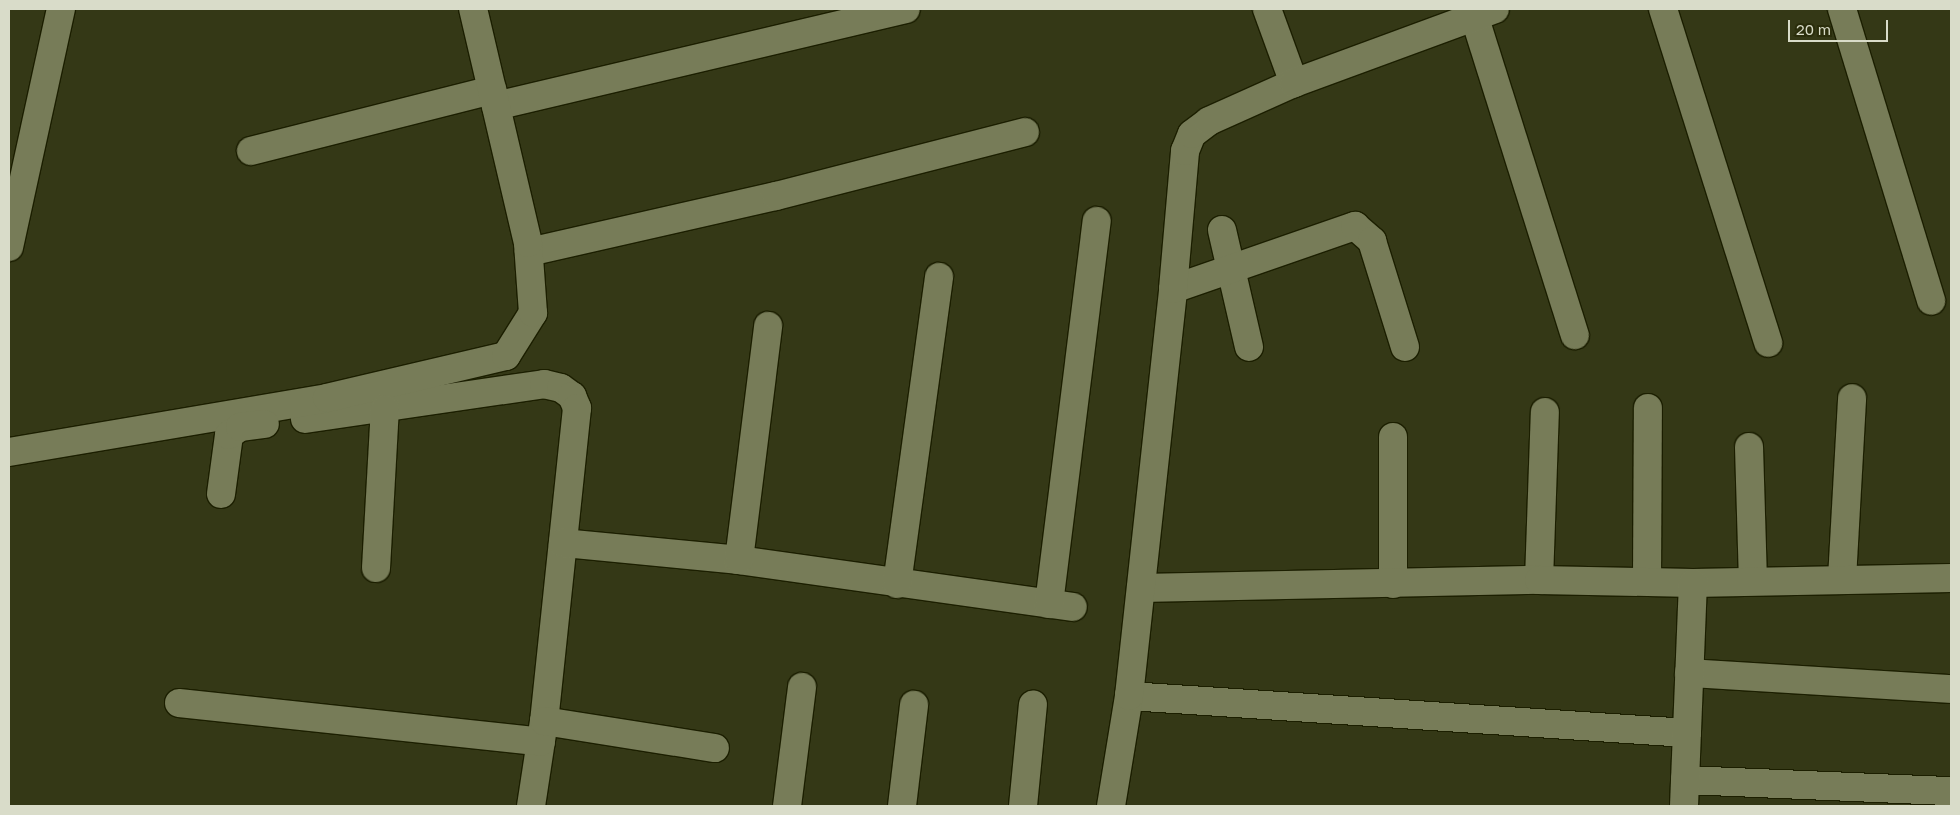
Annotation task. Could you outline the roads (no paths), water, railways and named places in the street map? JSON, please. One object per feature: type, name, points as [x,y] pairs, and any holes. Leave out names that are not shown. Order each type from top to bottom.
[{"type":"street","points":[[9,248],[61,9]]},
{"type":"street","points":[[221,494],[229,436],[253,418],[327,398],[506,356],[533,313],[529,252],[473,9]]},
{"type":"street","points":[[251,151],[906,9]]},
{"type":"street","points":[[1267,9],[1294,83]]},
{"type":"street","points":[[1663,9],[1768,343]]},
{"type":"street","points":[[1842,9],[1931,301]]},
{"type":"street","points":[[1110,806],[1129,696],[1174,289],[1185,151],[1192,134],[1209,121],[1294,83],[1481,12],[1575,335]]},
{"type":"street","points":[[529,252],[776,196],[1026,132]]},
{"type":"street","points":[[563,543],[738,560],[1061,606],[1097,222]]},
{"type":"street","points":[[1174,289],[1355,226],[1372,242],[1405,346]]},
{"type":"street","points":[[1222,230],[1249,346]]},
{"type":"street","points":[[898,584],[939,277]]},
{"type":"street","points":[[738,560],[768,326]]},
{"type":"street","points":[[9,452],[253,418],[386,409],[544,384],[561,388],[572,396],[577,408],[542,731],[531,806]]},
{"type":"street","points":[[1842,579],[1852,398]]},
{"type":"street","points":[[1647,581],[1648,408]]},
{"type":"street","points":[[376,568],[386,409]]},
{"type":"street","points":[[1539,580],[1545,412]]},
{"type":"street","points":[[1393,436],[1393,584]]},
{"type":"street","points":[[1749,447],[1753,581]]},
{"type":"street","points":[[1141,588],[1539,580],[1693,583],[1951,578]]},
{"type":"street","points":[[1684,806],[1693,583]]},
{"type":"street","points":[[1689,673],[1951,689]]},
{"type":"street","points":[[787,806],[802,687]]},
{"type":"street","points":[[1129,696],[1687,733]]},
{"type":"street","points":[[179,703],[542,731],[715,748]]},
{"type":"street","points":[[1023,806],[1034,704]]},
{"type":"street","points":[[902,806],[914,705]]},
{"type":"street","points":[[1685,780],[1951,791]]}]
